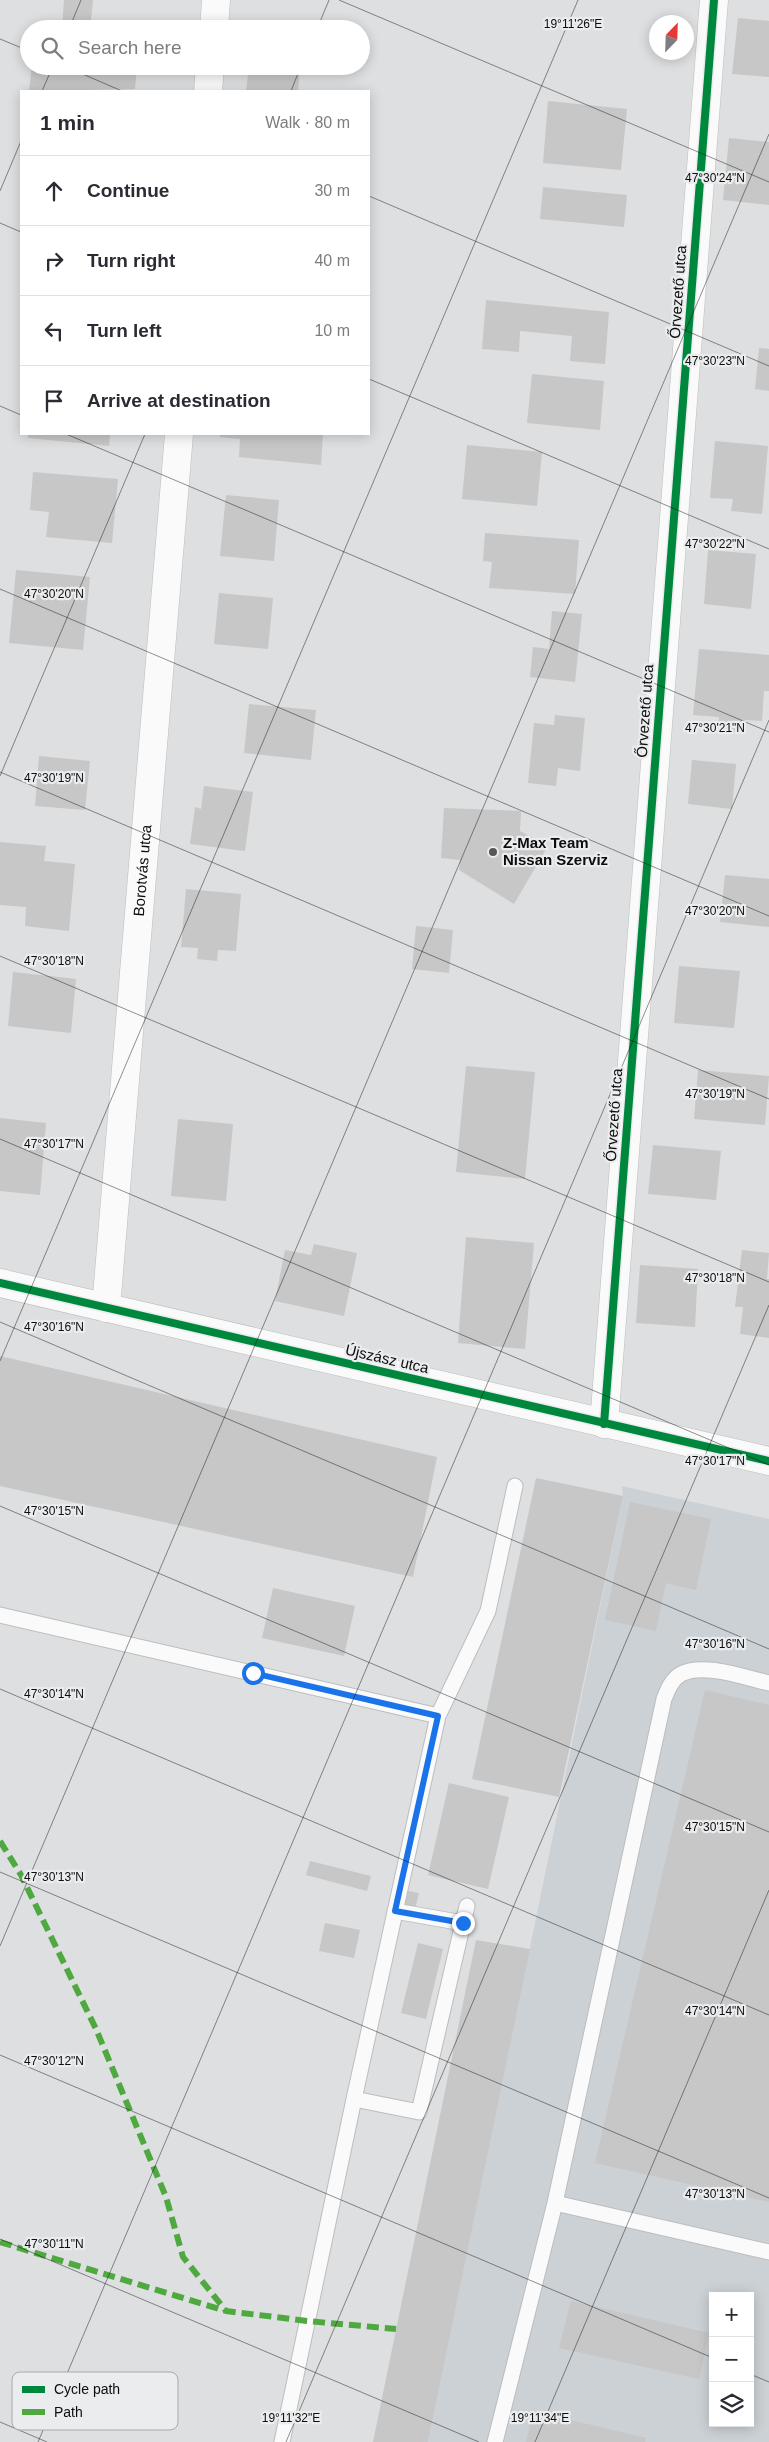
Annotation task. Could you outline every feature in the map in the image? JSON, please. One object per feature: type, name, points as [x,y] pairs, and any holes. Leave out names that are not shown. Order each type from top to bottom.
[{"type":"street","points":[[215,20],[216,0]]},
{"type":"street","name":"Őrvezető utca","points":[[604,1424],[714,0]]},
{"type":"street","points":[[208,90],[209,75]]},
{"type":"street","name":"Borotvás utca","points":[[106,1308],[180,435]]},
{"type":"street","name":"Újszász utca","points":[[0,1283],[769,1461]]},
{"type":"lane","points":[[282,2442],[438,1716],[488,1612],[515,1486]]},
{"type":"lane","points":[[0,1615],[438,1716]]},
{"type":"lane","points":[[495,2442],[555,2203],[664,1699],[671,1683],[681,1674],[696,1670],[714,1670],[769,1683]]},
{"type":"lane","points":[[354,2100],[420,2112],[467,1906]]},
{"type":"lane","points":[[395,1911],[463,1923]]},
{"type":"lane","points":[[555,2203],[769,2252]]},
{"type":"shaded area","points":[[622,1486],[769,1519],[769,2442],[428,2442],[623,1496]]},
{"type":"building","points":[[64,0],[93,0],[91,20],[63,20]]},
{"type":"building","points":[[738,18],[769,21],[769,77],[732,74]]},
{"type":"building","points":[[31,75],[136,75],[135,89],[29,90]]},
{"type":"building","points":[[248,75],[299,75],[298,90],[246,90]]},
{"type":"building","points":[[548,101],[627,109],[621,170],[543,163]]},
{"type":"building","points":[[729,138],[769,142],[769,205],[723,200]]},
{"type":"building","points":[[543,187],[627,195],[624,227],[540,219]]},
{"type":"building","points":[[486,300],[609,312],[605,364],[570,361],[572,336],[520,331],[519,352],[482,349]]},
{"type":"building","points":[[759,348],[769,349],[769,391],[755,389]]},
{"type":"building","points":[[532,374],[604,381],[600,430],[527,423]]},
{"type":"building","points":[[28,435],[110,435],[109,446],[28,438]]},
{"type":"building","points":[[220,435],[323,435],[321,465],[239,457],[240,439],[220,437]]},
{"type":"building","points":[[715,441],[768,446],[762,514],[731,511],[733,499],[710,498]]},
{"type":"building","points":[[467,445],[542,452],[537,506],[462,499]]},
{"type":"building","points":[[33,472],[118,479],[112,543],[46,537],[49,512],[30,510]]},
{"type":"building","points":[[226,495],[279,500],[274,561],[220,556]]},
{"type":"building","points":[[485,533],[579,540],[575,594],[489,588],[492,562],[483,561]]},
{"type":"building","points":[[708,550],[756,554],[751,609],[704,604]]},
{"type":"building","points":[[16,570],[90,577],[83,650],[9,643]]},
{"type":"building","points":[[219,593],[273,598],[268,649],[214,644]]},
{"type":"building","points":[[552,611],[582,614],[575,682],[530,677],[533,647],[549,649]]},
{"type":"building","points":[[699,649],[769,655],[769,691],[764,691],[762,721],[745,720],[744,733],[718,730],[719,717],[693,715]]},
{"type":"building","points":[[249,704],[316,710],[311,760],[244,753]]},
{"type":"building","points":[[555,715],[585,718],[580,771],[558,768],[556,786],[528,783],[534,723],[554,725]]},
{"type":"building","points":[[39,756],[90,761],[85,810],[35,806]]},
{"type":"building","points":[[692,760],[736,764],[732,809],[688,804]]},
{"type":"building","points":[[204,786],[253,792],[245,851],[190,844],[195,807],[201,809]]},
{"type":"building","name":"Z-Max Team Nissan Szerviz","points":[[444,808],[521,811],[520,831],[548,846],[514,904],[459,870],[460,860],[441,858]]},
{"type":"building","points":[[0,842],[46,846],[44,861],[75,864],[69,931],[25,926],[26,907],[0,905]]},
{"type":"building","points":[[725,875],[769,879],[769,927],[720,922]]},
{"type":"building","points":[[186,889],[241,894],[236,951],[218,950],[217,961],[197,959],[198,948],[181,947]]},
{"type":"building","points":[[416,926],[453,930],[449,973],[412,969]]},
{"type":"building","points":[[679,966],[740,971],[734,1028],[674,1023]]},
{"type":"building","points":[[13,972],[76,979],[71,1033],[8,1026]]},
{"type":"building","points":[[466,1066],[535,1072],[525,1179],[456,1172]]},
{"type":"building","points":[[698,1070],[769,1076],[765,1125],[694,1119]]},
{"type":"building","points":[[0,1118],[46,1123],[40,1195],[0,1191]]},
{"type":"building","points":[[178,1119],[233,1124],[226,1201],[171,1196]]},
{"type":"building","points":[[653,1145],[721,1151],[716,1200],[648,1194]]},
{"type":"building","points":[[466,1237],[534,1243],[525,1349],[458,1343]]},
{"type":"building","points":[[314,1244],[357,1253],[344,1316],[275,1301],[285,1250],[311,1255]]},
{"type":"building","points":[[742,1250],[769,1253],[767,1279],[769,1279],[769,1338],[740,1334],[743,1307],[735,1307]]},
{"type":"building","points":[[640,1265],[698,1269],[695,1327],[636,1323]]},
{"type":"building","points":[[0,1356],[437,1457],[413,1577],[0,1486]]},
{"type":"building","points":[[536,1478],[623,1496],[559,1797],[472,1779]]},
{"type":"building","points":[[630,1502],[711,1519],[696,1590],[666,1583],[656,1631],[605,1620]]},
{"type":"building","points":[[273,1588],[355,1606],[344,1656],[262,1638]]},
{"type":"building","points":[[705,1690],[769,1705],[769,2202],[595,2163]]},
{"type":"building","points":[[449,1783],[509,1797],[488,1889],[428,1875]]},
{"type":"building","points":[[310,1861],[371,1876],[367,1891],[306,1875]]},
{"type":"building","points":[[408,1891],[419,1893],[415,1909],[404,1907]]},
{"type":"building","points":[[325,1923],[360,1930],[354,1958],[319,1951]]},
{"type":"building","points":[[476,1940],[530,1949],[428,2442],[373,2442]]},
{"type":"building","points":[[418,1943],[443,1949],[426,2019],[401,2013]]},
{"type":"building","points":[[571,2301],[709,2333],[699,2379],[559,2348]]},
{"type":"building","points":[[533,2411],[646,2438],[645,2442],[526,2442]]},
{"type":"marked path","points":[[0,1841],[21,1875],[96,2029],[166,2197],[183,2257],[226,2311]]},
{"type":"marked path","points":[[0,2242],[226,2311],[396,2329]]},
{"type":"cycle path","points":[[604,1424],[714,0]]},
{"type":"cycle path","points":[[0,1283],[769,1461]]},
{"type":"place","name":"Z-Max Team Nissan Szerviz","points":[[493,852]]},
{"type":"route","points":[[253,1673],[438,1716],[395,1911],[463,1923]]}]
